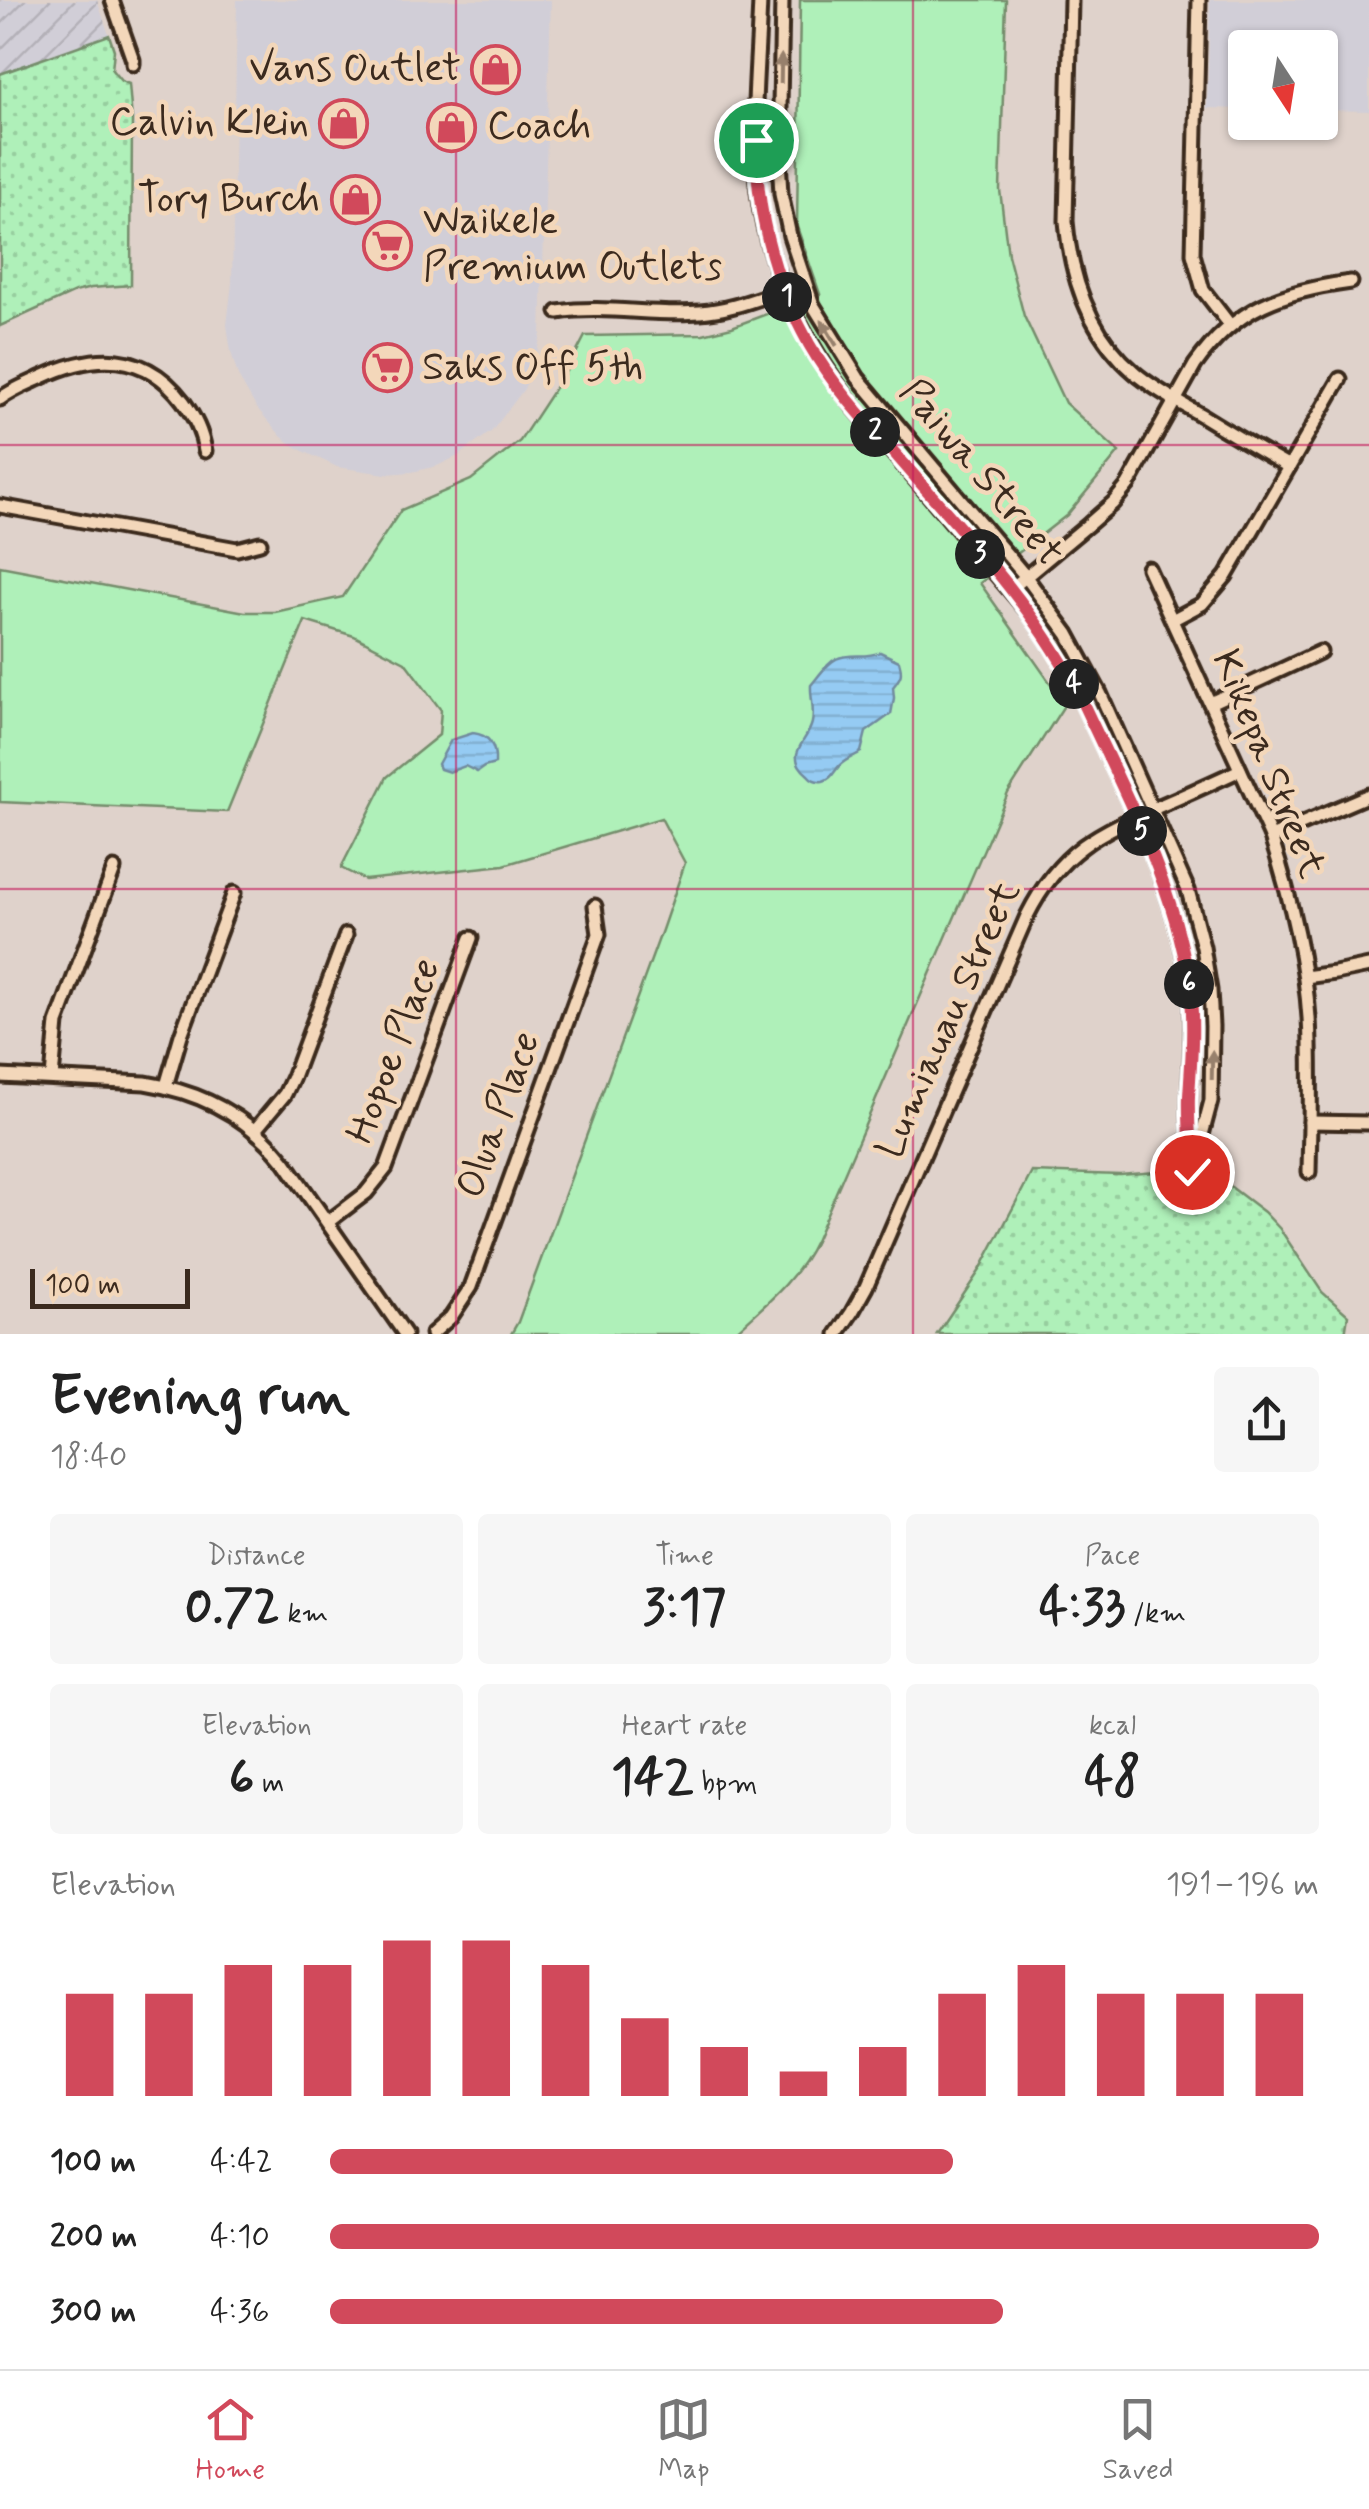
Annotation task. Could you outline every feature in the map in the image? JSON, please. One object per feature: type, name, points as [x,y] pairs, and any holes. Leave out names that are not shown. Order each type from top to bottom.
[{"type":"street","points":[[112,0],[133,64]]},
{"type":"street","name":"Paiwa Street","points":[[760,0],[758,191],[784,290],[811,347],[853,406],[1011,590],[1058,654],[1136,816],[1162,878],[1186,968],[1193,1036],[1189,1100],[1192,1172],[1211,1101],[1212,1026],[1203,947],[1188,890],[1085,662],[1047,603],[858,378],[814,306],[790,236],[781,194],[782,0]]},
{"type":"street","points":[[1071,0],[1066,222],[1074,275],[1091,319],[1136,374],[1289,467]]},
{"type":"street","points":[[1199,0],[1193,254],[1204,290],[1230,326]]},
{"type":"street","points":[[558,312],[706,312],[742,306],[784,290],[798,263]]},
{"type":"street","points":[[1011,590],[1112,503],[1128,484],[1205,351],[1230,326],[1292,292],[1351,282]]},
{"type":"street","points":[[784,290],[814,306]]},
{"type":"street","points":[[0,398],[75,363],[120,360],[150,371],[175,391],[202,432],[204,451]]},
{"type":"street","points":[[1172,620],[1202,604],[1226,576],[1340,378]]},
{"type":"street","points":[[0,506],[237,549],[260,544]]},
{"type":"street","name":"Kikepa Street","points":[[1148,568],[1271,837],[1294,916],[1310,1028],[1309,1172]]},
{"type":"street","points":[[1210,703],[1320,652]]},
{"type":"street","name":"Lumiauau Street","points":[[837,1334],[866,1287],[1034,901],[1052,874],[1088,841],[1240,770]]},
{"type":"street","points":[[1271,837],[1369,795]]},
{"type":"street","points":[[52,1078],[57,1022],[114,870]]},
{"type":"street","points":[[166,1086],[234,892]]},
{"type":"street","name":"Olua Place","points":[[432,1334],[471,1287],[599,934],[595,906]]},
{"type":"street","points":[[255,1130],[294,1077],[346,935]]},
{"type":"street","name":"Hopoe Place","points":[[328,1222],[366,1193],[392,1155],[472,938]]},
{"type":"street","points":[[1305,976],[1369,966]]},
{"type":"street","points":[[0,1076],[146,1083],[218,1104],[255,1130],[285,1162],[406,1334]]},
{"type":"street","points":[[1310,1122],[1369,1123]]},
{"type":"shaded area","points":[[0,0],[97,0],[109,35],[0,74]]},
{"type":"shaded area","name":"Waikele Premium Outlets","points":[[237,0],[551,0],[541,334],[536,357],[524,389],[492,431],[437,466],[386,474],[337,467],[282,437],[256,407],[238,376],[227,325],[232,283]]},
{"type":"shaded area","points":[[1210,0],[1369,0],[1369,111],[1338,110],[1338,30],[1228,30],[1228,109],[1207,108]]},
{"type":"green space","points":[[800,0],[1006,0],[1000,190],[1008,255],[1024,316],[1065,403],[1119,452],[1067,515],[980,583],[1065,704],[1008,793],[816,1239],[790,1279],[733,1334],[511,1334],[685,863],[661,818],[504,865],[365,880],[341,868],[387,777],[439,735],[441,710],[405,662],[354,636],[305,621],[227,812],[0,802],[0,566],[245,612],[275,612],[343,597],[401,510],[471,480],[520,441],[585,336],[703,334],[820,294],[797,227]]},
{"type":"green space","points":[[109,35],[114,50],[112,70],[129,84],[131,285],[75,292],[0,326],[0,74]]},
{"type":"green space","points":[[1180,1170],[1227,1184],[1264,1212],[1322,1292],[1348,1315],[1345,1334],[937,1334],[980,1270],[1032,1172],[1120,1175]]},
{"type":"water","points":[[880,652],[900,665],[891,714],[866,732],[861,752],[842,763],[831,777],[813,779],[801,768],[797,755],[812,721],[811,685],[836,659]]},
{"type":"water","points":[[473,733],[491,743],[495,764],[477,772],[465,766],[449,772],[440,769],[438,764],[451,740]]},
{"type":"place","name":"Vans Outlet","points":[[496,69]]},
{"type":"place","name":"Calvin Klein","points":[[344,123]]},
{"type":"place","name":"Coach","points":[[452,127]]},
{"type":"place","name":"Tory Burch","points":[[355,200]]},
{"type":"place","name":"Waikele Premium Outlets","points":[[388,245]]},
{"type":"place","name":"Saks Off 5th","points":[[387,368]]},
{"type":"route","points":[[756,140],[758,191],[773,260],[811,347],[853,406],[1031,615],[1074,684],[1136,816],[1162,878],[1182,943],[1191,999],[1192,1172]]}]
